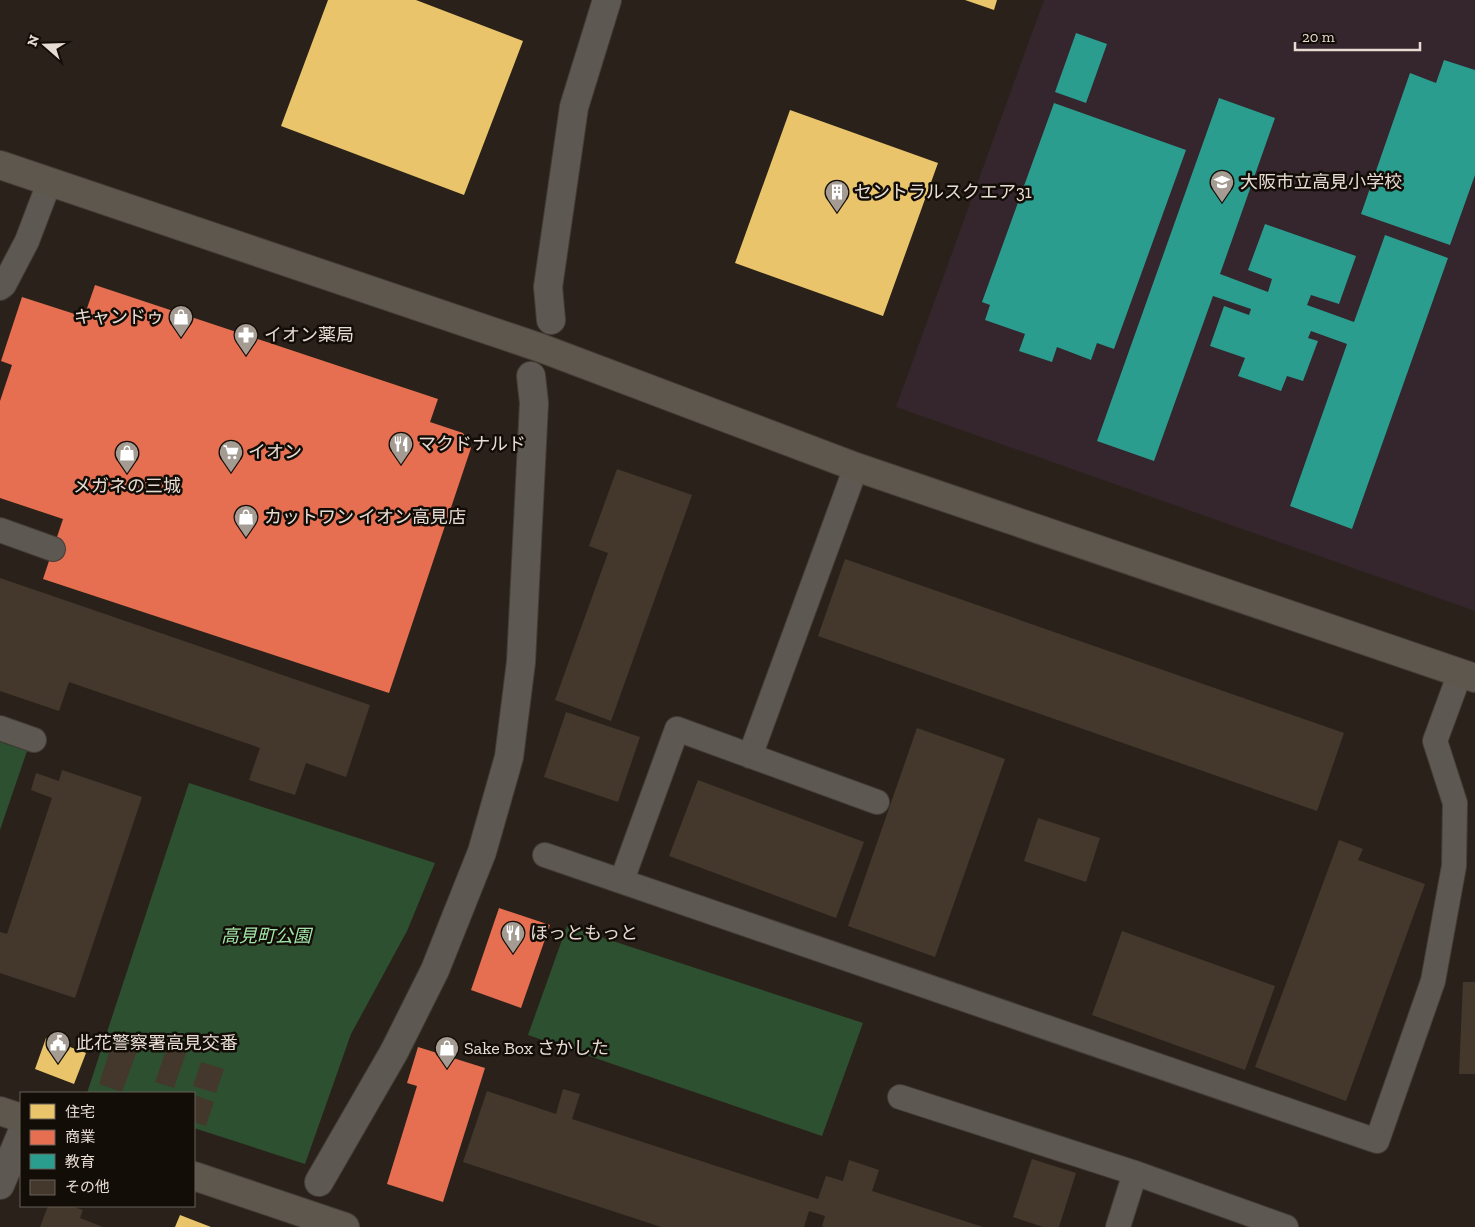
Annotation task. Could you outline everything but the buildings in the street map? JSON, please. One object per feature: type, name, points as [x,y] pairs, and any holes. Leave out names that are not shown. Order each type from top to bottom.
[{"type":"street","points":[[551,320],[548,287],[574,107],[607,0]]},
{"type":"street","points":[[0,165],[541,348],[856,467],[1467,676]]},
{"type":"street","points":[[318,1182],[394,1052],[435,970],[482,852],[509,757],[521,662],[534,402],[531,376]]},
{"type":"street","points":[[0,1111],[20,1118]]},
{"type":"street","points":[[0,1185],[20,1137]]},
{"type":"street","points":[[195,1176],[292,1219],[345,1227]]},
{"type":"lane","points":[[0,288],[4,285],[10,254],[49,183]]},
{"type":"lane","points":[[750,756],[856,467]]},
{"type":"lane","points":[[0,530],[53,549]]},
{"type":"lane","points":[[545,855],[1376,1141],[1435,971],[1454,866],[1455,803],[1435,741],[1467,676]]},
{"type":"lane","points":[[0,728],[34,740]]},
{"type":"lane","points":[[622,880],[676,729],[876,802]]},
{"type":"lane","points":[[900,1097],[1135,1173],[1286,1227]]},
{"type":"lane","points":[[1118,1227],[1135,1173]]},
{"type":"shaded area","name":"大阪市立高見小学校","points":[[1044,0],[1475,0],[1475,611],[896,407]]},
{"type":"green space","points":[[0,742],[27,751],[0,830]]},
{"type":"green space","name":"高見町公園","points":[[189,783],[435,863],[407,931],[351,1034],[305,1164],[195,1128],[195,1092],[87,1092]]},
{"type":"green space","points":[[567,926],[863,1023],[822,1136],[528,1035]]},
{"type":"place","name":"大阪市立高見小学校","points":[[1222,203]]},
{"type":"place","name":"セントラルスクエア31","points":[[837,213]]},
{"type":"place","name":"キャンドゥ","points":[[181,338]]},
{"type":"place","name":"イオン薬局","points":[[246,356]]},
{"type":"place","name":"マクドナルド","points":[[401,465]]},
{"type":"place","name":"イオン","points":[[231,473]]},
{"type":"place","name":"メガネの三城","points":[[127,474]]},
{"type":"place","name":"カットワン イオン高見店","points":[[246,538]]},
{"type":"place","name":"ほっともっと","points":[[513,954]]},
{"type":"place","name":"此花警察署高見交番","points":[[58,1064]]},
{"type":"place","name":"Sake Box さかした","points":[[447,1069]]}]
